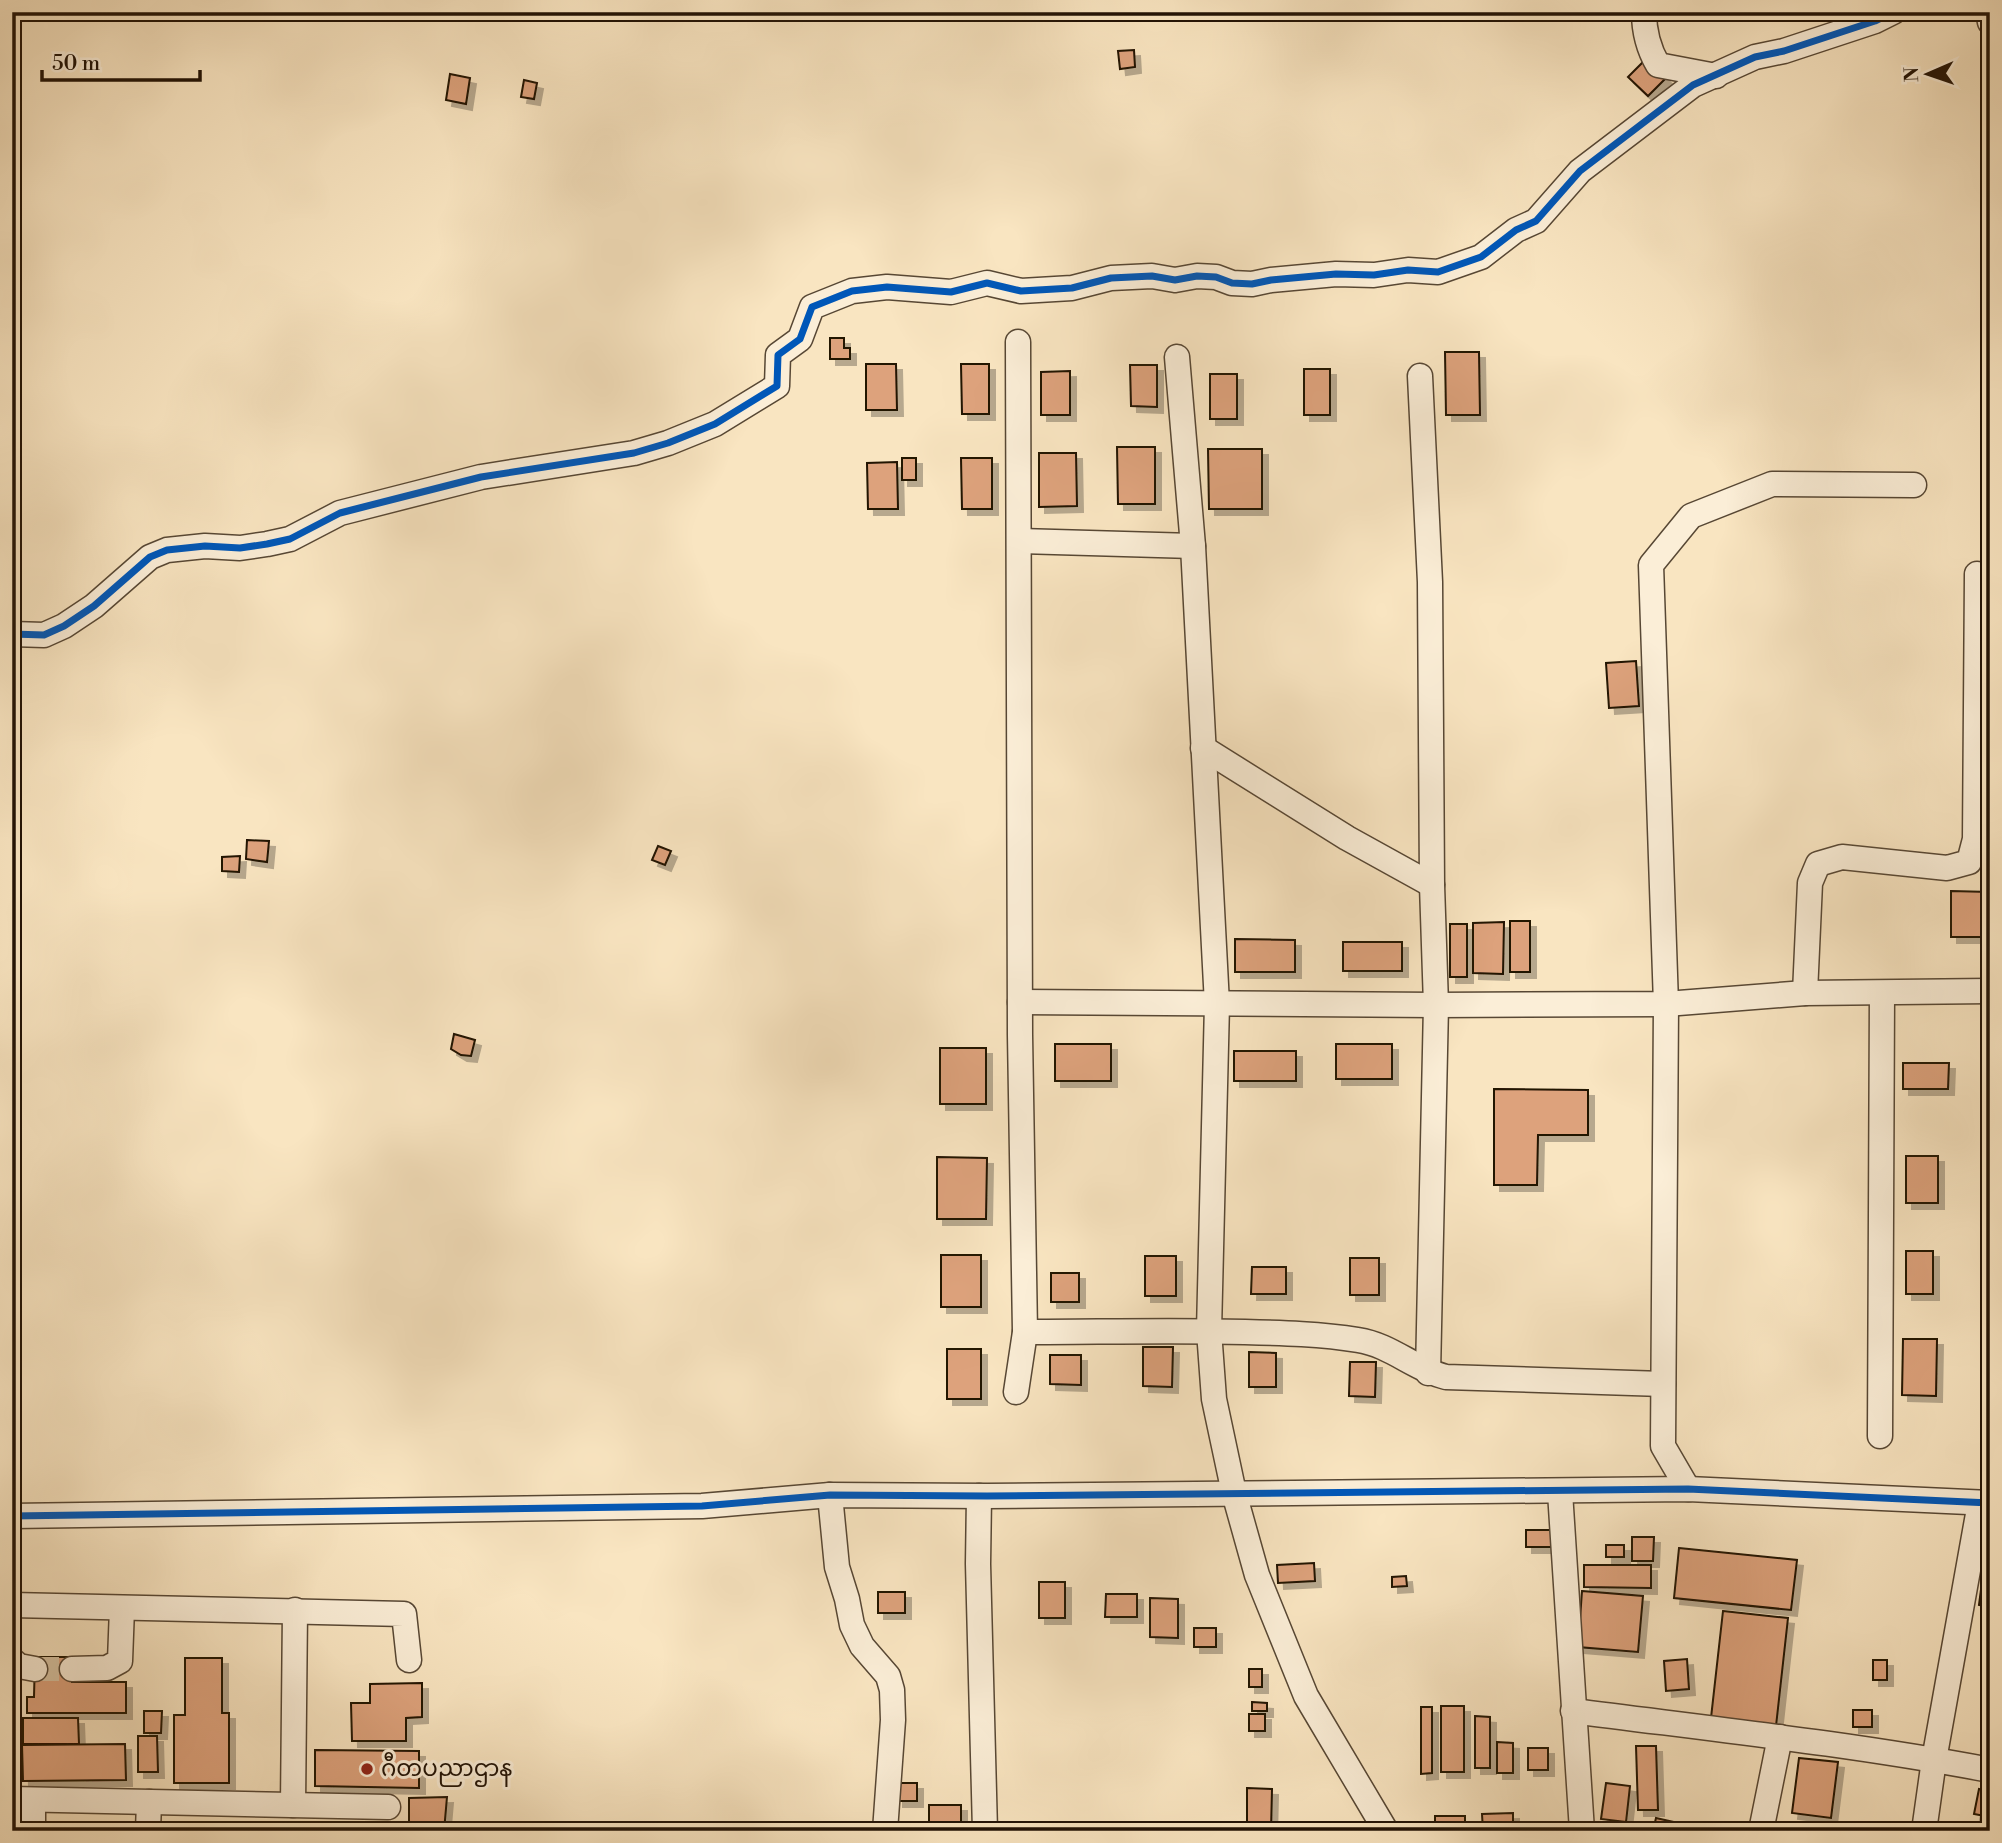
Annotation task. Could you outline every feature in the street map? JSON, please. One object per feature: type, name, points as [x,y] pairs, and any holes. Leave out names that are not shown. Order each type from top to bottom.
[{"type":"street","points":[[1644,12],[1644,29],[1649,50],[1658,65],[1716,76]]},
{"type":"street","points":[[12,634],[44,635],[64,626],[94,606],[150,557],[167,550],[205,546],[240,548],[290,539],[340,513],[481,477],[634,453],[715,424],[777,386],[778,355],[800,339],[812,307],[852,291],[887,287],[951,292],[987,283],[1021,291],[1072,288],[1111,278],[1152,276],[1175,280],[1197,276],[1216,277],[1232,283],[1252,284],[1336,274],[1374,275],[1408,270],[1438,272],[1481,257],[1516,230],[1536,221],[1580,171],[1693,85],[1755,57],[1783,51],[1875,21],[1894,12]]},
{"type":"street","points":[[1970,12],[1978,12]]},
{"type":"street","points":[[1988,12],[1990,22]]},
{"type":"street","points":[[1017,1392],[1025,1332],[1020,1002],[1018,342]]},
{"type":"street","points":[[1177,357],[1192,546],[1217,1004],[1209,1331],[1214,1399],[1234,1493],[1257,1575],[1306,1696],[1386,1831]]},
{"type":"street","points":[[1420,376],[1430,582],[1432,885],[1436,1005],[1428,1373]]},
{"type":"street","points":[[1688,1489],[1663,1446],[1666,1004],[1651,565],[1691,516],[1772,484],[1914,485]]},
{"type":"street","points":[[1020,541],[1192,546]]},
{"type":"street","points":[[1804,993],[1810,883],[1818,863],[1842,858],[1947,868],[1969,862],[1975,839],[1977,574]]},
{"type":"street","points":[[1203,748],[1347,838],[1432,885]]},
{"type":"street","points":[[1020,1002],[1666,1004],[1804,993],[1990,991]]},
{"type":"street","points":[[1880,1436],[1882,993]]},
{"type":"street","points":[[1025,1332],[1209,1331],[1291,1334],[1359,1340],[1391,1349],[1428,1373],[1446,1377],[1663,1384]]},
{"type":"street","points":[[12,1516],[702,1506],[830,1495],[1560,1492],[1688,1489],[1985,1503],[1934,1759],[1924,1831]]},
{"type":"street","points":[[1560,1492],[1582,1831]]},
{"type":"street","points":[[830,1495],[835,1558],[852,1625],[862,1646],[888,1676],[892,1690],[893,1720],[885,1831]]},
{"type":"street","points":[[979,1496],[978,1564],[985,1831]]},
{"type":"street","points":[[12,1605],[295,1610],[404,1615],[409,1660]]},
{"type":"street","points":[[72,1669],[107,1668],[120,1661],[122,1608]]},
{"type":"street","points":[[293,1805],[295,1610]]},
{"type":"street","points":[[1573,1711],[1780,1737],[1934,1759],[1990,1770]]},
{"type":"street","points":[[1761,1831],[1780,1737]]},
{"type":"street","points":[[33,1831],[23,1800],[388,1807]]},
{"type":"street","points":[[148,1831],[149,1802]]},
{"type":"building","points":[[1134,50],[1135,67],[1120,69],[1118,51]]},
{"type":"building","points":[[1646,59],[1666,78],[1648,96],[1628,77]]},
{"type":"building","points":[[450,74],[470,78],[466,104],[446,100]]},
{"type":"building","points":[[524,80],[537,83],[534,99],[521,97]]},
{"type":"building","points":[[830,338],[844,338],[844,348],[850,348],[850,359],[830,359]]},
{"type":"building","points":[[1445,352],[1479,352],[1480,415],[1446,415]]},
{"type":"building","points":[[866,364],[896,364],[897,410],[866,410]]},
{"type":"building","points":[[961,364],[989,364],[989,414],[962,414]]},
{"type":"building","points":[[1130,365],[1157,365],[1157,407],[1131,406]]},
{"type":"building","points":[[1304,369],[1330,369],[1330,415],[1304,415]]},
{"type":"building","points":[[1070,371],[1070,415],[1041,415],[1041,372]]},
{"type":"building","points":[[1210,374],[1237,374],[1237,419],[1210,419]]},
{"type":"building","points":[[1117,447],[1155,447],[1155,504],[1118,504]]},
{"type":"building","points":[[1208,449],[1262,449],[1262,509],[1209,509]]},
{"type":"building","points":[[1039,453],[1076,453],[1077,506],[1039,507]]},
{"type":"building","points":[[902,458],[916,458],[916,480],[902,480]]},
{"type":"building","points":[[961,458],[992,458],[992,509],[962,509]]},
{"type":"building","points":[[897,462],[898,509],[868,509],[867,463]]},
{"type":"building","points":[[1636,661],[1639,706],[1609,708],[1606,663]]},
{"type":"building","points":[[247,840],[269,841],[267,862],[246,859]]},
{"type":"building","points":[[658,846],[671,851],[665,865],[652,860]]},
{"type":"building","points":[[240,856],[239,872],[222,871],[222,857]]},
{"type":"building","points":[[1951,891],[1990,892],[1990,937],[1951,937]]},
{"type":"building","points":[[1510,921],[1530,921],[1530,972],[1510,972]]},
{"type":"building","points":[[1504,922],[1503,974],[1473,973],[1473,923]]},
{"type":"building","points":[[1450,924],[1467,924],[1467,977],[1450,977]]},
{"type":"building","points":[[1235,939],[1295,940],[1295,972],[1235,972]]},
{"type":"building","points":[[1343,942],[1402,942],[1402,971],[1343,971]]},
{"type":"building","points":[[454,1034],[475,1040],[471,1056],[461,1055],[451,1049]]},
{"type":"building","points":[[1055,1044],[1111,1044],[1111,1081],[1055,1081]]},
{"type":"building","points":[[1336,1044],[1392,1044],[1392,1079],[1336,1079]]},
{"type":"building","points":[[940,1048],[986,1048],[986,1104],[940,1104]]},
{"type":"building","points":[[1234,1051],[1296,1051],[1296,1081],[1234,1081]]},
{"type":"building","points":[[1903,1063],[1949,1063],[1948,1089],[1903,1089]]},
{"type":"building","points":[[1494,1089],[1588,1090],[1588,1135],[1538,1135],[1537,1185],[1494,1185]]},
{"type":"building","points":[[1906,1156],[1938,1156],[1938,1203],[1906,1203]]},
{"type":"building","points":[[937,1157],[987,1158],[986,1219],[937,1219]]},
{"type":"building","points":[[1906,1251],[1933,1251],[1933,1294],[1906,1294]]},
{"type":"building","points":[[941,1255],[981,1255],[981,1307],[941,1307]]},
{"type":"building","points":[[1145,1256],[1176,1256],[1176,1296],[1145,1296]]},
{"type":"building","points":[[1350,1258],[1379,1258],[1379,1295],[1350,1295]]},
{"type":"building","points":[[1252,1267],[1286,1267],[1286,1294],[1251,1294]]},
{"type":"building","points":[[1051,1273],[1079,1273],[1079,1302],[1051,1302]]},
{"type":"building","points":[[1903,1339],[1937,1339],[1936,1396],[1902,1395]]},
{"type":"building","points":[[1143,1347],[1173,1347],[1172,1387],[1143,1386]]},
{"type":"building","points":[[947,1349],[981,1349],[981,1399],[947,1399]]},
{"type":"building","points":[[1249,1352],[1276,1353],[1276,1387],[1249,1387]]},
{"type":"building","points":[[1050,1355],[1081,1355],[1081,1385],[1050,1384]]},
{"type":"building","points":[[1350,1362],[1376,1362],[1375,1397],[1349,1396]]},
{"type":"building","points":[[1526,1530],[1552,1530],[1552,1547],[1526,1547]]},
{"type":"building","points":[[1632,1537],[1654,1537],[1653,1561],[1632,1561]]},
{"type":"building","points":[[1987,1543],[1990,1543],[1990,1607],[1979,1605]]},
{"type":"building","points":[[1606,1545],[1624,1545],[1624,1557],[1606,1557]]},
{"type":"building","points":[[1679,1548],[1797,1560],[1791,1610],[1674,1598]]},
{"type":"building","points":[[1314,1563],[1315,1581],[1278,1583],[1277,1565]]},
{"type":"building","points":[[1584,1565],[1651,1565],[1651,1588],[1584,1587]]},
{"type":"building","points":[[1406,1576],[1407,1586],[1392,1587],[1392,1577]]},
{"type":"building","points":[[1039,1582],[1065,1582],[1065,1618],[1039,1618]]},
{"type":"building","points":[[1582,1591],[1643,1596],[1638,1652],[1578,1647]]},
{"type":"building","points":[[878,1592],[905,1592],[905,1613],[878,1613]]},
{"type":"building","points":[[1106,1594],[1137,1594],[1137,1617],[1105,1617]]},
{"type":"building","points":[[1150,1598],[1178,1599],[1178,1638],[1150,1637]]},
{"type":"building","points":[[1723,1611],[1788,1618],[1776,1726],[1711,1718]]},
{"type":"building","points":[[1194,1628],[1216,1628],[1216,1647],[1194,1647]]},
{"type":"building","points":[[35,1657],[72,1657],[72,1682],[126,1682],[126,1713],[27,1713],[27,1697],[34,1697]]},
{"type":"building","points":[[185,1658],[222,1658],[222,1713],[229,1713],[229,1783],[174,1783],[174,1715],[185,1715]]},
{"type":"building","points":[[1687,1659],[1689,1689],[1666,1691],[1664,1661]]},
{"type":"building","points":[[1873,1660],[1887,1660],[1887,1680],[1873,1680]]},
{"type":"building","points":[[1249,1669],[1262,1669],[1262,1687],[1249,1687]]},
{"type":"building","points":[[422,1683],[422,1717],[406,1718],[406,1741],[352,1741],[351,1703],[370,1703],[370,1684]]},
{"type":"building","points":[[1252,1702],[1267,1703],[1267,1711],[1252,1711]]},
{"type":"building","points":[[1441,1706],[1464,1706],[1464,1772],[1441,1772]]},
{"type":"building","points":[[1421,1707],[1432,1707],[1432,1773],[1421,1774]]},
{"type":"building","points":[[1853,1710],[1872,1710],[1872,1727],[1853,1727]]},
{"type":"building","points":[[144,1711],[162,1711],[161,1733],[144,1733]]},
{"type":"building","points":[[1249,1714],[1265,1714],[1265,1731],[1249,1731]]},
{"type":"building","points":[[1475,1716],[1490,1717],[1490,1768],[1475,1768]]},
{"type":"building","points":[[23,1718],[78,1718],[79,1744],[23,1744]]},
{"type":"building","points":[[138,1736],[157,1736],[158,1772],[138,1772]]},
{"type":"building","points":[[1497,1742],[1513,1743],[1513,1773],[1497,1773]]},
{"type":"building","points":[[125,1744],[126,1780],[23,1781],[22,1745]]},
{"type":"building","points":[[1636,1746],[1656,1746],[1658,1810],[1638,1810]]},
{"type":"building","points":[[1528,1748],[1548,1748],[1548,1770],[1528,1770]]},
{"type":"building","name":"ဂီတပညာဌာန","points":[[315,1750],[419,1751],[419,1788],[315,1786]]},
{"type":"building","points":[[1799,1758],[1838,1762],[1831,1818],[1792,1813]]},
{"type":"building","points":[[897,1783],[917,1783],[917,1801],[897,1801]]},
{"type":"building","points":[[1606,1783],[1630,1786],[1626,1822],[1601,1819]]},
{"type":"building","points":[[1247,1788],[1272,1789],[1271,1831],[1247,1831]]},
{"type":"building","points":[[1979,1789],[1990,1791],[1990,1817],[1974,1814]]},
{"type":"building","points":[[447,1797],[444,1831],[409,1831],[409,1798]]},
{"type":"building","points":[[929,1805],[961,1805],[961,1829],[929,1829]]},
{"type":"building","points":[[1513,1813],[1513,1831],[1483,1831],[1482,1814]]},
{"type":"building","points":[[1435,1816],[1465,1816],[1465,1831],[1435,1831]]},
{"type":"building","points":[[1656,1818],[1687,1825],[1685,1831],[1653,1831]]},
{"type":"building","points":[[1952,1823],[1990,1829],[1990,1831],[1951,1831]]},
{"type":"tunnel","points":[[35,1669],[72,1669]]},
{"type":"cycle path","points":[[12,634],[44,635],[64,626],[94,606],[150,557],[167,550],[205,546],[240,548],[290,539],[340,513],[481,477],[634,453],[715,424],[777,386],[778,355],[800,339],[812,307],[852,291],[887,287],[951,292],[987,283],[1021,291],[1072,288],[1111,278],[1152,276],[1175,280],[1197,276],[1216,277],[1232,283],[1252,284],[1336,274],[1374,275],[1408,270],[1438,272],[1481,257],[1516,230],[1536,221],[1580,171],[1693,85],[1755,57],[1784,51],[1875,21],[1893,12]]},
{"type":"cycle path","points":[[12,1516],[702,1506],[830,1495],[1688,1489],[1990,1503]]},
{"type":"place","name":"ဂီတပညာဌာန","points":[[367,1769]]}]
